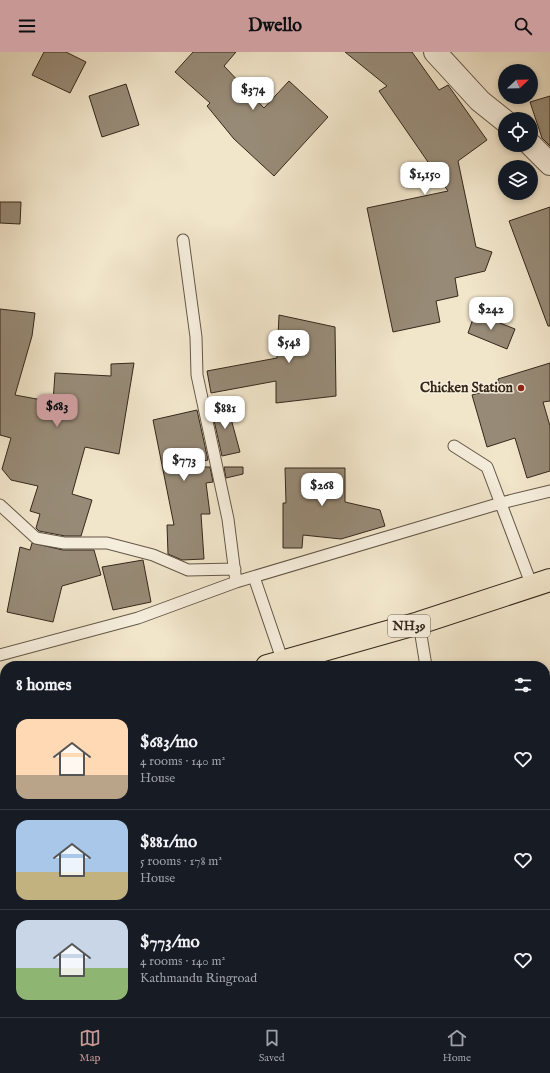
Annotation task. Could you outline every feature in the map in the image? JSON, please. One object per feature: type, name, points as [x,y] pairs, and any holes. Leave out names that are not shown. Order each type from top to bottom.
[{"type":"highway","name":"NH39","points":[[286,661],[419,623],[541,583]]},
{"type":"street","points":[[435,52],[480,101],[498,115]]},
{"type":"street","points":[[538,152],[550,164]]},
{"type":"lane","points":[[183,240],[196,337],[197,376],[228,519],[236,582]]},
{"type":"lane","points":[[454,446],[487,467],[501,503],[541,583]]},
{"type":"lane","points":[[0,655],[138,618],[236,582],[501,503],[550,491]]},
{"type":"lane","points":[[0,505],[36,538],[64,543],[107,543],[153,555],[188,570],[235,569]]},
{"type":"lane","points":[[254,577],[274,661]]},
{"type":"lane","points":[[419,623],[425,661]]},
{"type":"building","points":[[44,52],[66,52],[86,62],[70,93],[32,75]]},
{"type":"building","points":[[193,52],[236,52],[224,66],[264,108],[289,81],[328,117],[274,176],[234,139],[207,106],[210,103],[175,72]]},
{"type":"building","points":[[345,52],[412,52],[439,90],[448,85],[487,140],[458,161],[476,247],[492,252],[485,271],[455,278],[458,296],[436,301],[440,322],[393,332],[367,208],[448,191],[379,91],[387,86]]},
{"type":"building","points":[[126,84],[139,125],[102,137],[89,96]]},
{"type":"building","points":[[550,96],[550,146],[542,138],[538,126],[538,112],[533,112],[531,104],[538,104],[538,100]]},
{"type":"building","points":[[0,202],[21,202],[20,224],[0,223]]},
{"type":"building","points":[[550,207],[550,326],[548,326],[509,221]]},
{"type":"building","points":[[0,309],[35,313],[32,336],[15,395],[53,402],[55,373],[111,376],[111,364],[134,363],[119,454],[85,447],[72,494],[92,500],[81,536],[65,536],[39,531],[36,528],[40,514],[30,511],[38,486],[11,480],[2,469],[11,438],[0,435]]},
{"type":"building","points":[[475,313],[515,329],[507,349],[468,333]]},
{"type":"building","points":[[279,315],[335,327],[336,396],[276,403],[276,381],[211,393],[207,371],[277,358]]},
{"type":"building","points":[[550,363],[550,401],[543,402],[550,426],[550,471],[527,478],[515,438],[487,447],[472,395],[500,387],[498,379]]},
{"type":"building","points":[[227,404],[240,452],[222,456],[211,407]]},
{"type":"building","points":[[197,410],[208,460],[194,463],[195,467],[210,467],[213,482],[206,483],[210,514],[201,514],[204,559],[182,560],[168,554],[167,525],[174,525],[153,420]]},
{"type":"building","points":[[224,467],[243,467],[243,474],[226,478]]},
{"type":"building","points":[[285,468],[345,468],[345,502],[380,510],[385,526],[341,539],[303,535],[302,548],[283,548],[283,503],[286,503]]},
{"type":"building","points":[[32,543],[63,550],[94,550],[101,575],[62,586],[53,622],[7,612],[20,547],[30,550]]},
{"type":"building","points":[[143,560],[151,602],[113,610],[102,567]]},
{"type":"place","name":"Chicken Station","points":[[521,388]]}]
